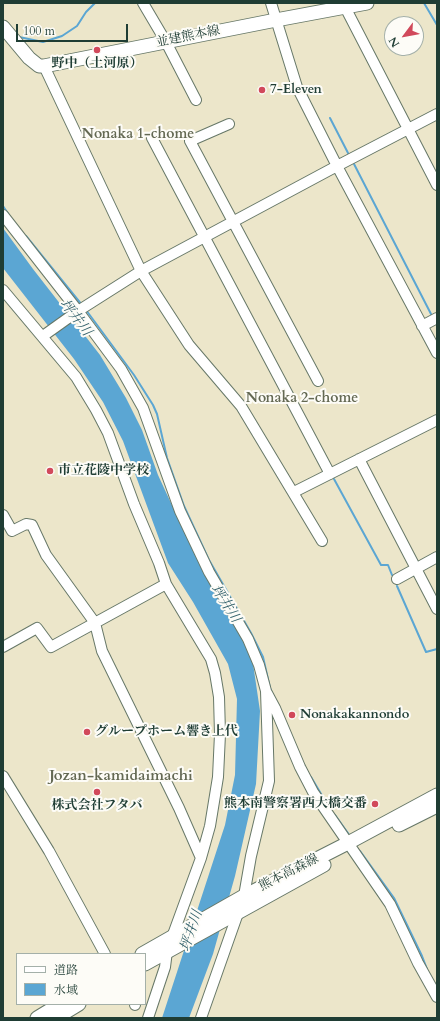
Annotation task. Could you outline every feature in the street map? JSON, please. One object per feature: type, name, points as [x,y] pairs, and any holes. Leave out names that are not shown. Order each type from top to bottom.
[{"type":"main road","name":"並建熊本線","points":[[44,66],[367,3]]},
{"type":"main road","points":[[3,27],[29,58],[39,66],[44,66]]},
{"type":"main road","name":"熊本高森線","points":[[146,963],[238,912],[437,795]]},
{"type":"main road","name":"熊本高森線","points":[[144,953],[244,896],[437,806]]},
{"type":"main road","points":[[37,1018],[58,1005]]},
{"type":"main road","points":[[56,1018],[77,1005]]},
{"type":"street","points":[[143,3],[166,42],[196,100]]},
{"type":"street","points":[[272,3],[297,87],[337,166],[437,353]]},
{"type":"street","points":[[344,7],[437,185]]},
{"type":"street","points":[[44,66],[141,271],[189,345],[241,406],[294,492],[322,541]]},
{"type":"street","points":[[45,335],[75,312],[141,271],[437,114]]},
{"type":"street","points":[[229,124],[190,141],[318,381]]},
{"type":"street","points":[[152,138],[330,474]]},
{"type":"street","points":[[3,215],[75,312],[121,369],[143,408],[180,512],[209,572],[248,640],[259,665],[266,691],[275,708],[300,767],[313,792],[390,904],[418,963],[437,997]]},
{"type":"street","points":[[3,290],[45,335],[76,377],[99,416],[110,440],[166,584],[211,659],[215,673],[219,697],[220,734],[218,777],[210,826],[201,858],[167,951],[165,967],[148,1018]]},
{"type":"street","points":[[422,326],[437,318]]},
{"type":"street","points":[[294,492],[437,420]]},
{"type":"street","points":[[359,459],[437,609]]},
{"type":"street","points":[[3,515],[12,531],[26,524],[32,525],[46,555],[95,623],[102,651],[179,808],[201,858]]},
{"type":"street","points":[[397,579],[437,557]]},
{"type":"street","points":[[3,647],[37,628],[51,647],[166,584]]},
{"type":"street","points":[[201,1018],[244,896],[251,856],[269,781],[266,691]]},
{"type":"street","points":[[3,776],[49,851],[105,953]]},
{"type":"water","name":"坪井川","points":[[3,228],[100,355],[126,398],[142,430],[158,475],[183,529],[225,608],[251,650],[260,711],[256,784],[235,876],[213,954],[189,1018],[162,1018],[225,825],[235,775],[237,699],[228,664],[193,602],[168,563],[123,441],[103,402],[74,359],[3,268]]},
{"type":"waterway","points":[[19,37],[43,42],[62,36],[77,26],[86,12],[95,3]]},
{"type":"waterway","points":[[424,3],[437,25]]},
{"type":"waterway","points":[[330,118],[348,153]]},
{"type":"waterway","points":[[354,164],[431,314]]},
{"type":"waterway","points":[[3,206],[9,215]]},
{"type":"waterway","name":"坪井川","points":[[26,236],[82,305]]},
{"type":"waterway","name":"坪井川","points":[[86,310],[134,375],[153,405],[157,414],[167,458],[184,506],[209,560],[263,657],[272,693]]},
{"type":"waterway","points":[[334,479],[381,565],[388,565],[392,575]]},
{"type":"waterway","points":[[397,586],[426,652],[437,649]]},
{"type":"waterway","points":[[311,777],[327,804]]},
{"type":"waterway","points":[[335,815],[350,836]]},
{"type":"waterway","points":[[360,851],[394,898],[427,969]]},
{"type":"place","name":"野中（土河原）","points":[[97,50]]},
{"type":"place","name":"7-Eleven","points":[[262,90]]},
{"type":"place","name":"市立花陵中学校","points":[[50,471]]},
{"type":"place","name":"Nonakakannondo","points":[[292,715]]},
{"type":"place","name":"グループホーム響き上代","points":[[87,732]]},
{"type":"place","name":"株式会社フタバ","points":[[97,792]]},
{"type":"place","name":"熊本南警察署西大橋交番","points":[[375,804]]},
{"type":"district","name":"Nonaka 1-chome","points":[[138,135]]},
{"type":"district","name":"Nonaka 2-chome","points":[[302,399]]},
{"type":"district","name":"Jozan-kamidaimachi","points":[[121,777]]}]
